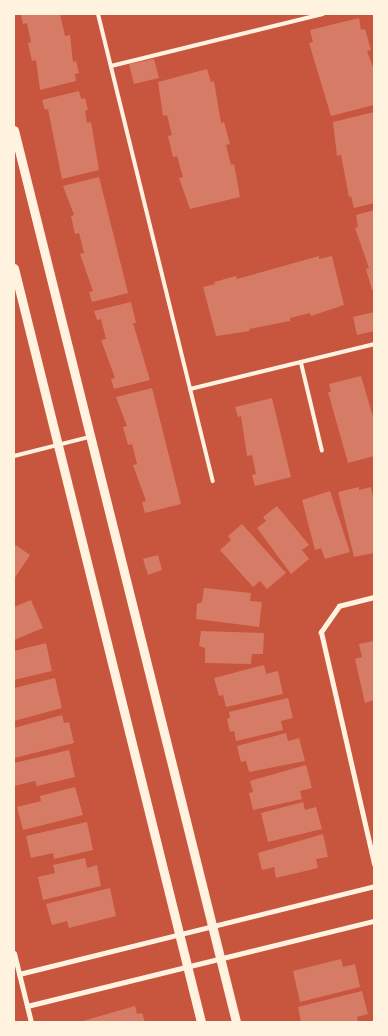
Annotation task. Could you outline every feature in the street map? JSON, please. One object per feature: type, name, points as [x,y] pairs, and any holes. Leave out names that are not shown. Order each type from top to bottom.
[{"type":"street","points":[[14,130],[236,1022]]},
{"type":"street","points":[[14,268],[201,1022]]},
{"type":"street","points":[[374,597],[339,606],[321,632],[374,864]]},
{"type":"street","points":[[19,974],[374,886]]},
{"type":"street","points":[[27,1006],[374,921]]},
{"type":"street","points":[[14,953],[31,1022]]},
{"type":"lane","points":[[98,14],[213,481]]},
{"type":"lane","points":[[111,66],[323,14]]},
{"type":"lane","points":[[190,389],[374,344]]},
{"type":"lane","points":[[301,362],[322,450]]},
{"type":"lane","points":[[14,456],[90,437]]},
{"type":"building","points":[[21,14],[60,14],[65,36],[70,35],[73,62],[76,61],[79,73],[75,74],[76,81],[40,90],[36,60],[32,61],[28,43],[31,42],[27,23],[23,24]]},
{"type":"building","points":[[359,18],[361,30],[365,29],[371,50],[367,51],[374,70],[374,105],[331,116],[309,43],[313,42],[310,30]]},
{"type":"building","points":[[154,59],[159,78],[134,84],[129,64]]},
{"type":"building","points":[[207,69],[211,82],[214,81],[221,123],[224,122],[230,144],[226,145],[231,165],[234,164],[240,197],[190,209],[179,178],[183,177],[177,156],[173,157],[168,136],[172,135],[167,115],[163,116],[158,82]]},
{"type":"building","points":[[79,91],[81,99],[85,98],[88,110],[85,111],[87,123],[91,122],[99,170],[62,179],[48,109],[45,110],[42,100]]},
{"type":"building","points":[[374,112],[374,203],[354,208],[351,196],[349,197],[341,155],[337,156],[333,122]]},
{"type":"building","points":[[99,177],[128,293],[92,302],[89,292],[93,291],[80,254],[84,253],[79,233],[75,234],[71,216],[74,215],[63,186]]},
{"type":"building","points":[[374,210],[374,289],[372,290],[366,269],[369,268],[355,228],[358,227],[356,215]]},
{"type":"building","points":[[319,256],[319,259],[332,256],[344,305],[311,316],[310,313],[290,318],[290,321],[249,329],[250,331],[216,336],[203,287],[236,276],[237,279]]},
{"type":"building","points":[[131,302],[136,323],[133,323],[150,380],[114,389],[111,379],[115,378],[101,340],[106,339],[101,319],[97,320],[94,311]]},
{"type":"building","points":[[374,312],[374,331],[357,335],[353,317]]},
{"type":"building","points":[[361,376],[374,420],[374,456],[348,463],[328,392],[331,392],[329,384]]},
{"type":"building","points":[[152,388],[181,504],[145,513],[142,502],[146,501],[133,465],[137,464],[132,444],[128,445],[123,427],[127,426],[116,397]]},
{"type":"building","points":[[272,398],[291,477],[255,486],[252,475],[256,474],[252,455],[247,456],[241,416],[238,417],[235,407]]},
{"type":"building","points":[[359,487],[359,490],[371,487],[374,502],[374,553],[354,557],[338,492]]},
{"type":"building","points":[[330,491],[350,552],[325,559],[321,548],[315,550],[302,500]]},
{"type":"building","points":[[277,506],[309,545],[302,550],[309,559],[291,574],[257,528],[266,521],[263,517]]},
{"type":"building","points":[[242,524],[286,573],[267,589],[260,581],[253,587],[220,550],[231,540],[228,536]]},
{"type":"building","points":[[14,544],[30,555],[14,579]]},
{"type":"building","points":[[158,555],[162,570],[148,575],[143,559]]},
{"type":"building","points":[[204,588],[251,593],[250,601],[262,602],[259,627],[196,619],[197,604],[202,602]]},
{"type":"building","points":[[31,600],[43,628],[14,640],[14,607]]},
{"type":"building","points":[[201,631],[264,633],[263,654],[252,654],[251,664],[205,663],[205,648],[199,646]]},
{"type":"building","points":[[374,641],[374,700],[365,703],[355,659],[362,657],[359,644]]},
{"type":"building","points":[[46,643],[52,671],[14,680],[14,651]]},
{"type":"building","points":[[264,665],[266,674],[278,671],[283,694],[226,707],[223,695],[219,696],[214,678]]},
{"type":"building","points":[[55,678],[62,708],[14,721],[14,688]]},
{"type":"building","points":[[288,698],[293,718],[281,721],[283,730],[236,741],[234,731],[230,732],[227,719],[230,718],[229,712]]},
{"type":"building","points":[[62,715],[64,723],[69,722],[74,743],[14,758],[14,728]]},
{"type":"building","points":[[286,733],[288,741],[299,738],[305,761],[249,772],[246,761],[241,762],[237,746]]},
{"type":"building","points":[[69,750],[75,777],[37,786],[35,781],[14,786],[14,763]]},
{"type":"building","points":[[306,765],[312,788],[300,791],[302,799],[253,810],[249,793],[253,792],[250,781]]},
{"type":"building","points":[[75,787],[83,815],[23,830],[17,807],[41,801],[40,796]]},
{"type":"building","points":[[303,802],[305,810],[316,807],[322,829],[268,842],[261,813]]},
{"type":"building","points":[[87,822],[93,850],[54,859],[53,853],[31,858],[26,836]]},
{"type":"building","points":[[323,834],[328,857],[316,859],[318,868],[276,878],[274,867],[262,870],[258,853]]},
{"type":"building","points":[[85,858],[87,868],[97,865],[101,886],[43,900],[38,877],[55,873],[53,865]]},
{"type":"building","points":[[110,888],[116,916],[69,928],[67,921],[52,925],[46,904]]},
{"type":"building","points":[[341,959],[343,967],[355,964],[360,987],[300,1002],[293,971]]},
{"type":"building","points":[[362,991],[368,1014],[357,1017],[358,1022],[301,1022],[298,1007]]},
{"type":"building","points":[[135,1006],[137,1014],[142,1013],[145,1022],[79,1022]]}]
